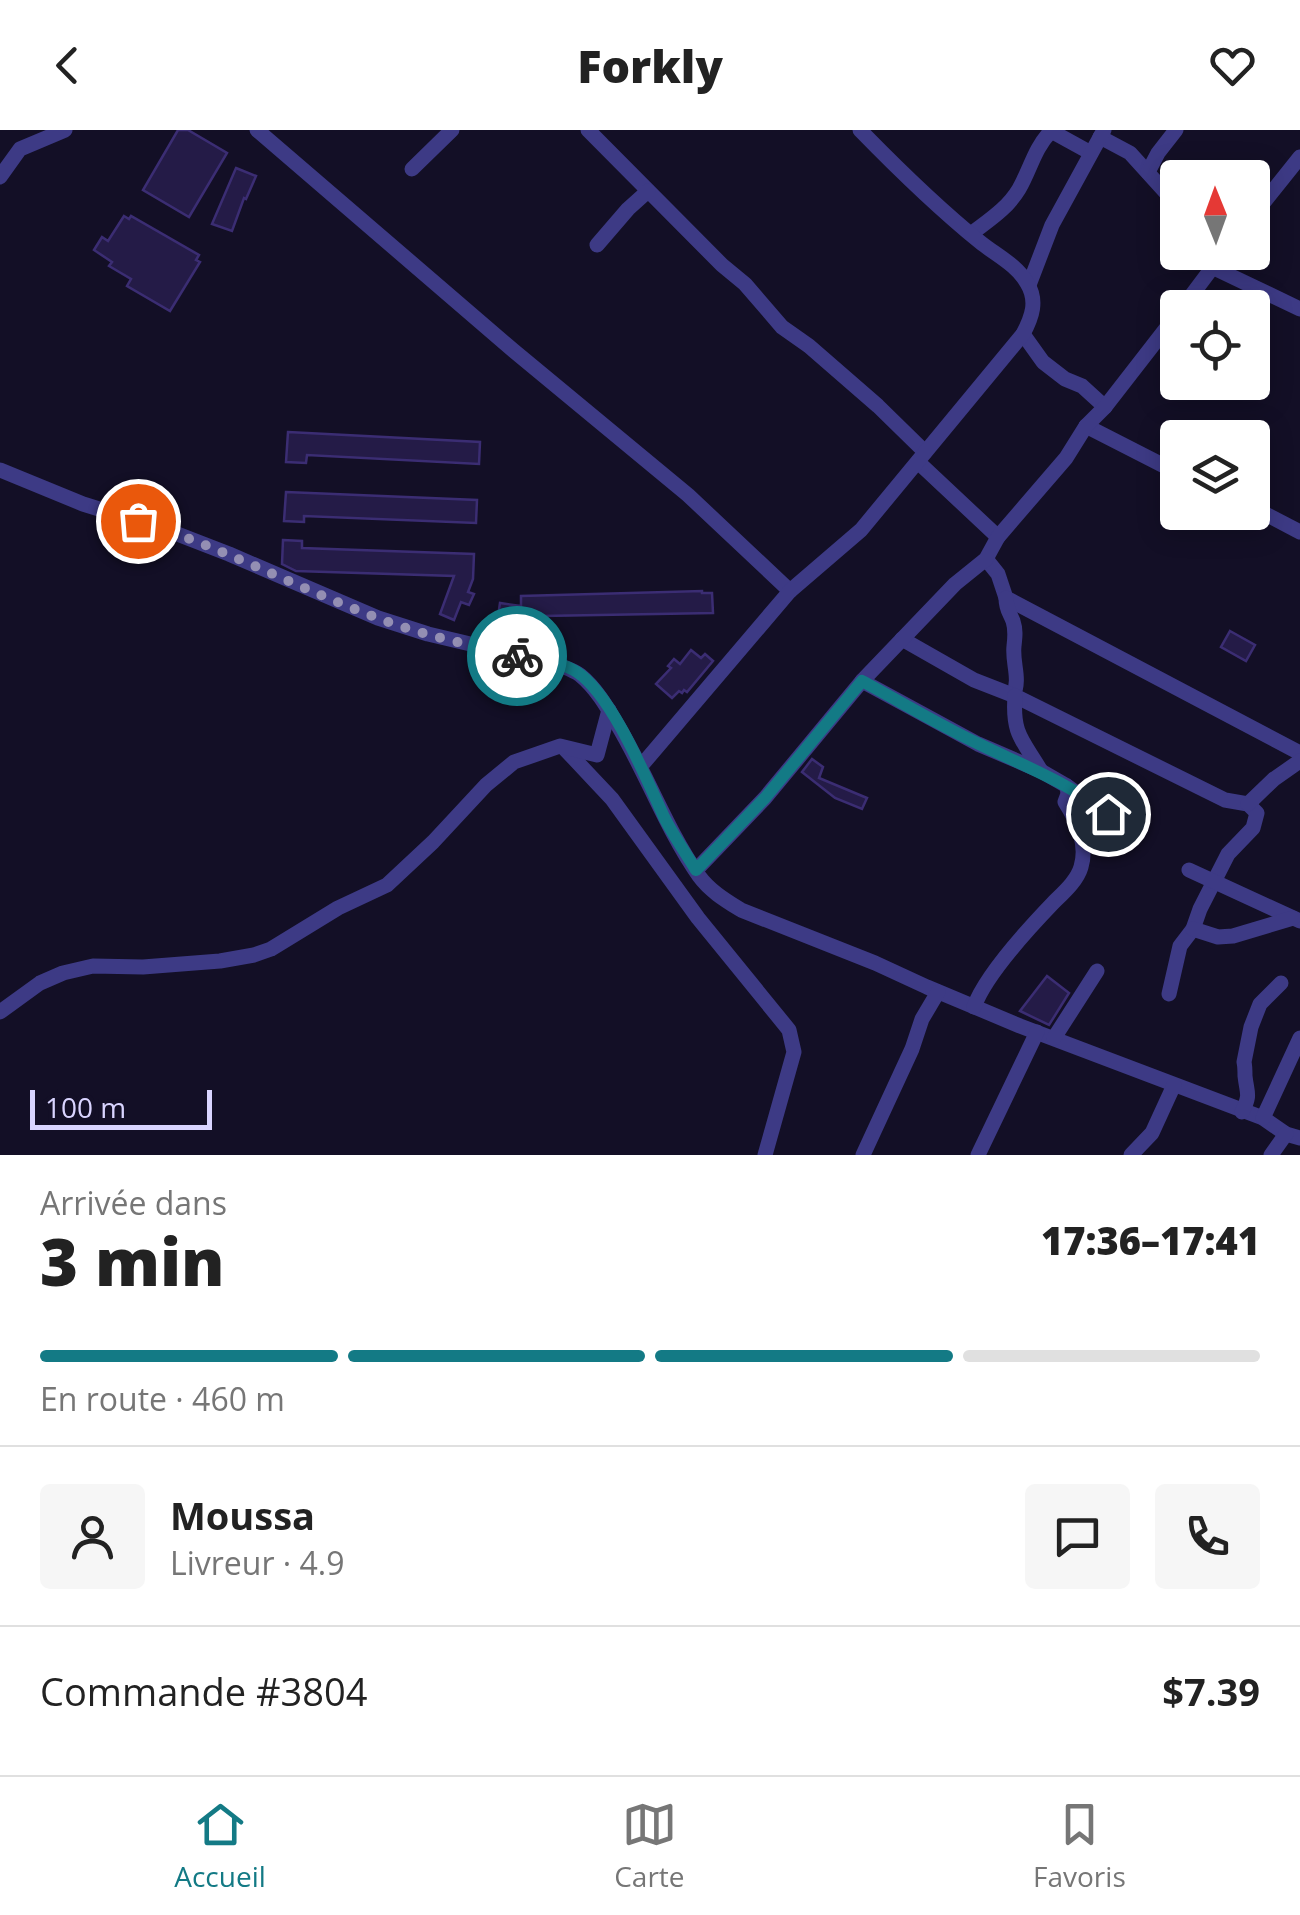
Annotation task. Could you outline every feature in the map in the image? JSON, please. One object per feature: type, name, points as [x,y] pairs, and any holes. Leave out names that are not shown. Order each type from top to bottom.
[{"type":"street","points":[[0,177],[20,149],[65,130]]},
{"type":"street","points":[[257,130],[688,496],[790,591]]},
{"type":"street","points":[[412,169],[452,130]]},
{"type":"street","points":[[642,766],[790,591],[861,530],[1023,334],[1034,309],[1029,285],[1018,271],[971,234],[860,130]]},
{"type":"street","points":[[1148,172],[1176,130]]},
{"type":"street","points":[[971,234],[1004,210],[1039,144],[1051,131],[1091,153]]},
{"type":"street","points":[[595,133],[782,326],[850,382],[998,536]]},
{"type":"street","points":[[1029,285],[1052,225],[1102,134],[1130,152],[1160,186]]},
{"type":"street","points":[[1270,194],[1300,157]]},
{"type":"street","points":[[597,245],[648,191]]},
{"type":"street","points":[[1239,270],[1300,309]]},
{"type":"street","points":[[1023,334],[1043,362],[1082,386],[1106,407]]},
{"type":"street","points":[[696,870],[765,798],[862,681],[955,584],[986,558],[998,536],[1066,458],[1086,426],[1106,407],[1160,336]]},
{"type":"street","points":[[1086,426],[1160,464]]},
{"type":"street","points":[[0,470],[82,504],[229,554],[378,618],[576,672],[609,710],[642,766],[666,820],[700,878],[717,895],[741,910],[876,962],[974,1007],[1263,1118],[1293,1136],[1271,1155]]},
{"type":"street","points":[[1270,516],[1300,532]]},
{"type":"street","points":[[986,558],[998,574],[1016,637],[1018,685],[1014,724],[1041,772]]},
{"type":"street","points":[[1006,598],[1300,757],[1248,804]]},
{"type":"street","points":[[902,639],[974,680],[1224,800],[1248,804],[1256,812],[1253,828],[1228,854],[1193,929],[1180,946],[1168,994]]},
{"type":"street","points":[[862,681],[978,744],[1067,786],[1108,814],[1119,830]]},
{"type":"street","points":[[0,1012],[40,983],[93,966],[143,968],[220,961],[271,949],[338,908],[387,884],[514,762],[560,746],[597,755],[609,710]]},
{"type":"street","points":[[564,747],[612,799],[698,918],[789,1030],[794,1052],[765,1155]]},
{"type":"street","points":[[974,1007],[980,991],[1017,943],[1081,870],[1084,846],[1065,802],[1067,786]]},
{"type":"street","points":[[1188,870],[1296,920]]},
{"type":"street","points":[[1193,929],[1233,936],[1296,920]]},
{"type":"street","points":[[1054,1038],[1097,972]]},
{"type":"street","points":[[1242,1112],[1249,1097],[1244,1062],[1251,1027],[1260,1004],[1281,983]]},
{"type":"street","points":[[863,1155],[922,1019],[938,992]]},
{"type":"street","points":[[978,1155],[1037,1032]]},
{"type":"street","points":[[1263,1118],[1300,1038]]},
{"type":"street","points":[[1130,1155],[1152,1133],[1174,1085]]},
{"type":"building","points":[[178,130],[188,130],[227,153],[189,217],[143,190]]},
{"type":"building","points":[[236,168],[256,176],[232,231],[212,224]]},
{"type":"building","points":[[124,216],[131,216],[199,255],[196,260],[200,262],[170,311],[127,286],[131,279],[109,266],[112,262],[94,250],[102,237],[108,241]]},
{"type":"building","points":[[288,432],[480,442],[479,464],[307,455],[306,463],[286,462]]},
{"type":"building","points":[[286,492],[477,500],[476,523],[304,516],[304,522],[284,521]]},
{"type":"building","points":[[283,540],[302,541],[302,548],[474,554],[468,592],[474,594],[469,605],[461,602],[454,620],[440,614],[454,576],[296,571],[282,564]]},
{"type":"building","points":[[712,593],[713,613],[542,616],[542,626],[528,625],[528,616],[498,616],[500,603],[521,606],[521,596]]},
{"type":"building","points":[[1230,631],[1255,645],[1246,661],[1221,647]]},
{"type":"building","points":[[691,650],[713,661],[687,692],[679,691],[672,698],[656,684],[674,659],[680,664]]},
{"type":"building","points":[[812,759],[823,767],[819,778],[867,798],[862,809],[835,798],[802,772]]},
{"type":"building","points":[[1047,976],[1069,993],[1049,1025],[1020,1011]]},
{"type":"way so far","points":[[138,521],[229,554],[378,618],[517,656]]},
{"type":"route","points":[[517,656],[576,672],[592,687],[642,766],[666,820],[696,870],[765,798],[862,681],[978,744],[1041,772],[1108,814]]}]
